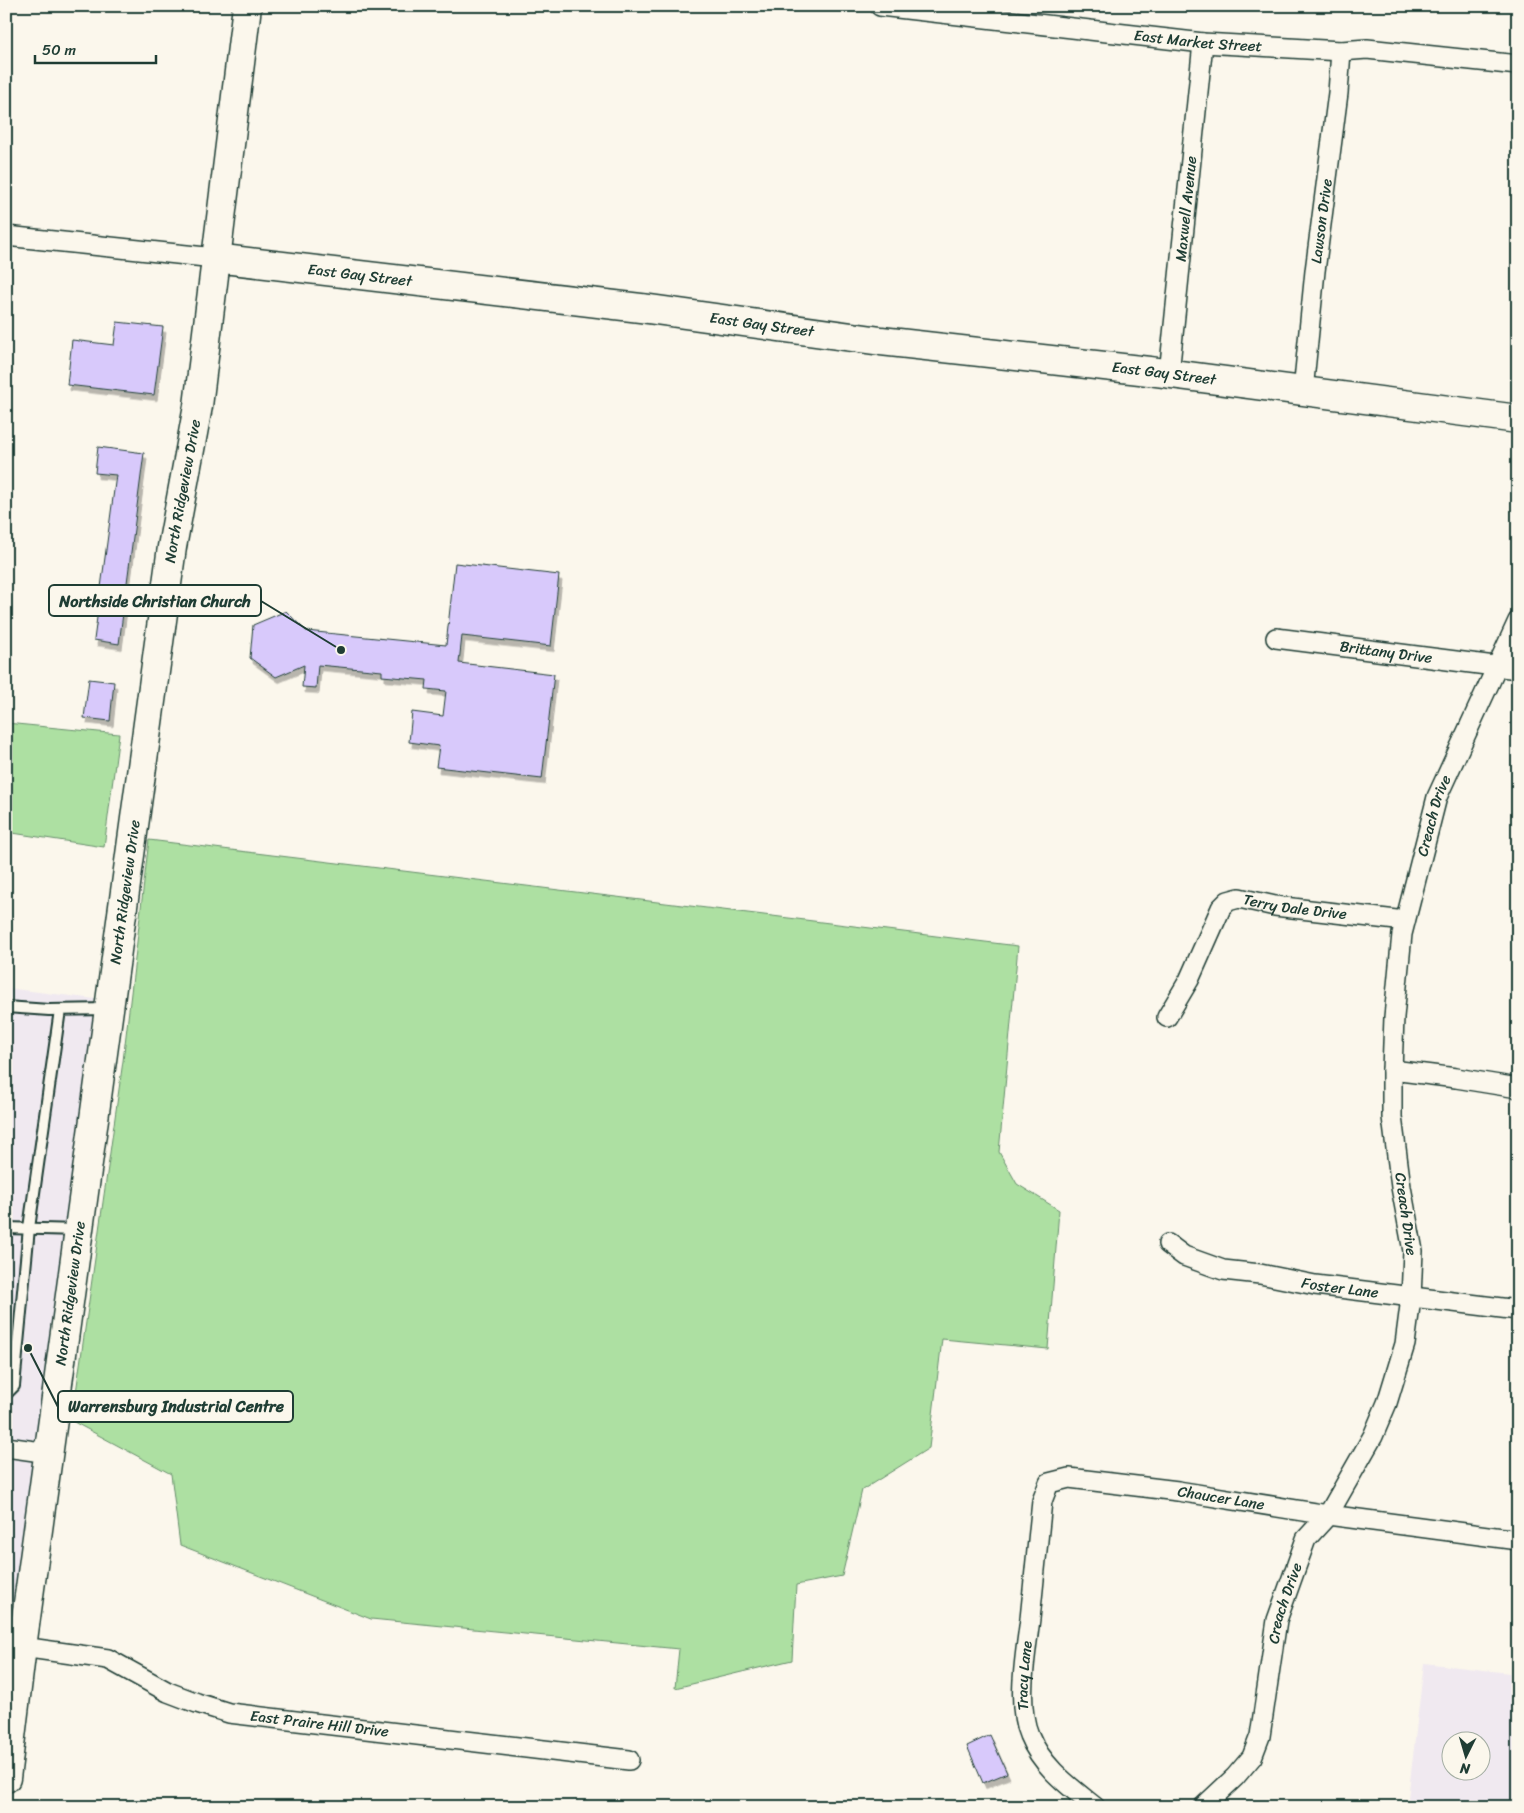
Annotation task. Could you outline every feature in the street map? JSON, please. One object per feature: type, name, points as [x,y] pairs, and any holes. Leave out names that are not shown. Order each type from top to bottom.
[{"type":"main road","name":"North Ridgeview Drive","points":[[6,1778],[8,1743],[172,547],[198,406],[247,6]]},
{"type":"main road","name":"East Gay Street","points":[[215,258],[649,309],[881,341],[1169,374],[1518,419]]},
{"type":"street","name":"East Market Street","points":[[880,6],[1203,43],[1342,51],[1367,49],[1518,66]]},
{"type":"street","name":"Maxwell Avenue","points":[[1169,374],[1203,43]]},
{"type":"street","name":"Lawson Drive","points":[[1303,391],[1315,271],[1342,51]]},
{"type":"street","name":"East Gay Street","points":[[6,236],[215,258]]},
{"type":"street","name":"Creach Drive","points":[[1203,1807],[1235,1777],[1252,1756],[1260,1736],[1277,1620],[1306,1539],[1328,1515],[1373,1436],[1387,1403],[1405,1344],[1411,1298],[1413,1251],[1401,1187],[1394,1126],[1392,1070],[1394,1017],[1402,934],[1437,797],[1518,621]]},
{"type":"street","name":"Brittany Drive","points":[[1276,638],[1518,669]]},
{"type":"street","name":"Terry Dale Drive","points":[[1166,1017],[1189,980],[1221,908],[1228,901],[1239,898],[1275,906],[1405,921]]},
{"type":"street","points":[[1392,1070],[1518,1088]]},
{"type":"street","name":"Foster Lane","points":[[1168,1244],[1184,1256],[1223,1270],[1260,1274],[1315,1285],[1518,1310]]},
{"type":"street","points":[[6,1448],[49,1453]]},
{"type":"street","name":"Chaucer Lane","points":[[1031,1607],[1042,1502],[1049,1484],[1069,1478],[1178,1491],[1328,1515],[1518,1540]]},
{"type":"street","name":"Tracy Lane","points":[[1031,1607],[1022,1706],[1028,1734],[1045,1764],[1061,1780],[1095,1807]]},
{"type":"street","name":"East Praire Hill Drive","points":[[22,1647],[108,1659],[168,1692],[229,1713],[629,1760]]},
{"type":"lane","points":[[6,1007],[60,1010],[109,1009]]},
{"type":"lane","points":[[6,1394],[14,1386],[29,1228],[60,1010]]},
{"type":"lane","points":[[6,1228],[79,1230]]},
{"type":"shaded area","points":[[6,988],[95,999],[6,1697]]},
{"type":"shaded area","points":[[1424,1663],[1518,1674],[1518,1807],[1407,1807]]},
{"type":"green space","points":[[6,723],[119,734],[104,847],[6,832]]},
{"type":"green space","points":[[149,840],[1018,946],[999,1152],[1017,1184],[1059,1210],[1048,1349],[942,1339],[929,1448],[862,1490],[842,1576],[796,1585],[792,1660],[675,1688],[679,1649],[371,1619],[180,1545],[171,1474],[72,1421],[123,1061]]},
{"type":"building","points":[[117,322],[163,327],[154,395],[67,385],[72,340],[114,345]]},
{"type":"building","points":[[98,447],[144,453],[119,644],[94,640],[116,475],[95,473]]},
{"type":"building","points":[[455,563],[559,575],[551,646],[462,636],[459,663],[554,674],[542,779],[436,767],[439,746],[409,742],[412,712],[443,716],[446,691],[426,689],[427,680],[382,676],[382,671],[318,665],[316,688],[302,687],[304,665],[276,677],[250,658],[253,625],[286,611],[306,631],[446,645]]},
{"type":"building","points":[[89,679],[114,682],[110,721],[84,718]]},
{"type":"building","points":[[990,1735],[1007,1773],[983,1783],[967,1746]]},
{"type":"place","name":"Northside Christian Church","points":[[341,650]]},
{"type":"place","name":"Warrensburg Industrial Centre","points":[[28,1348]]}]
